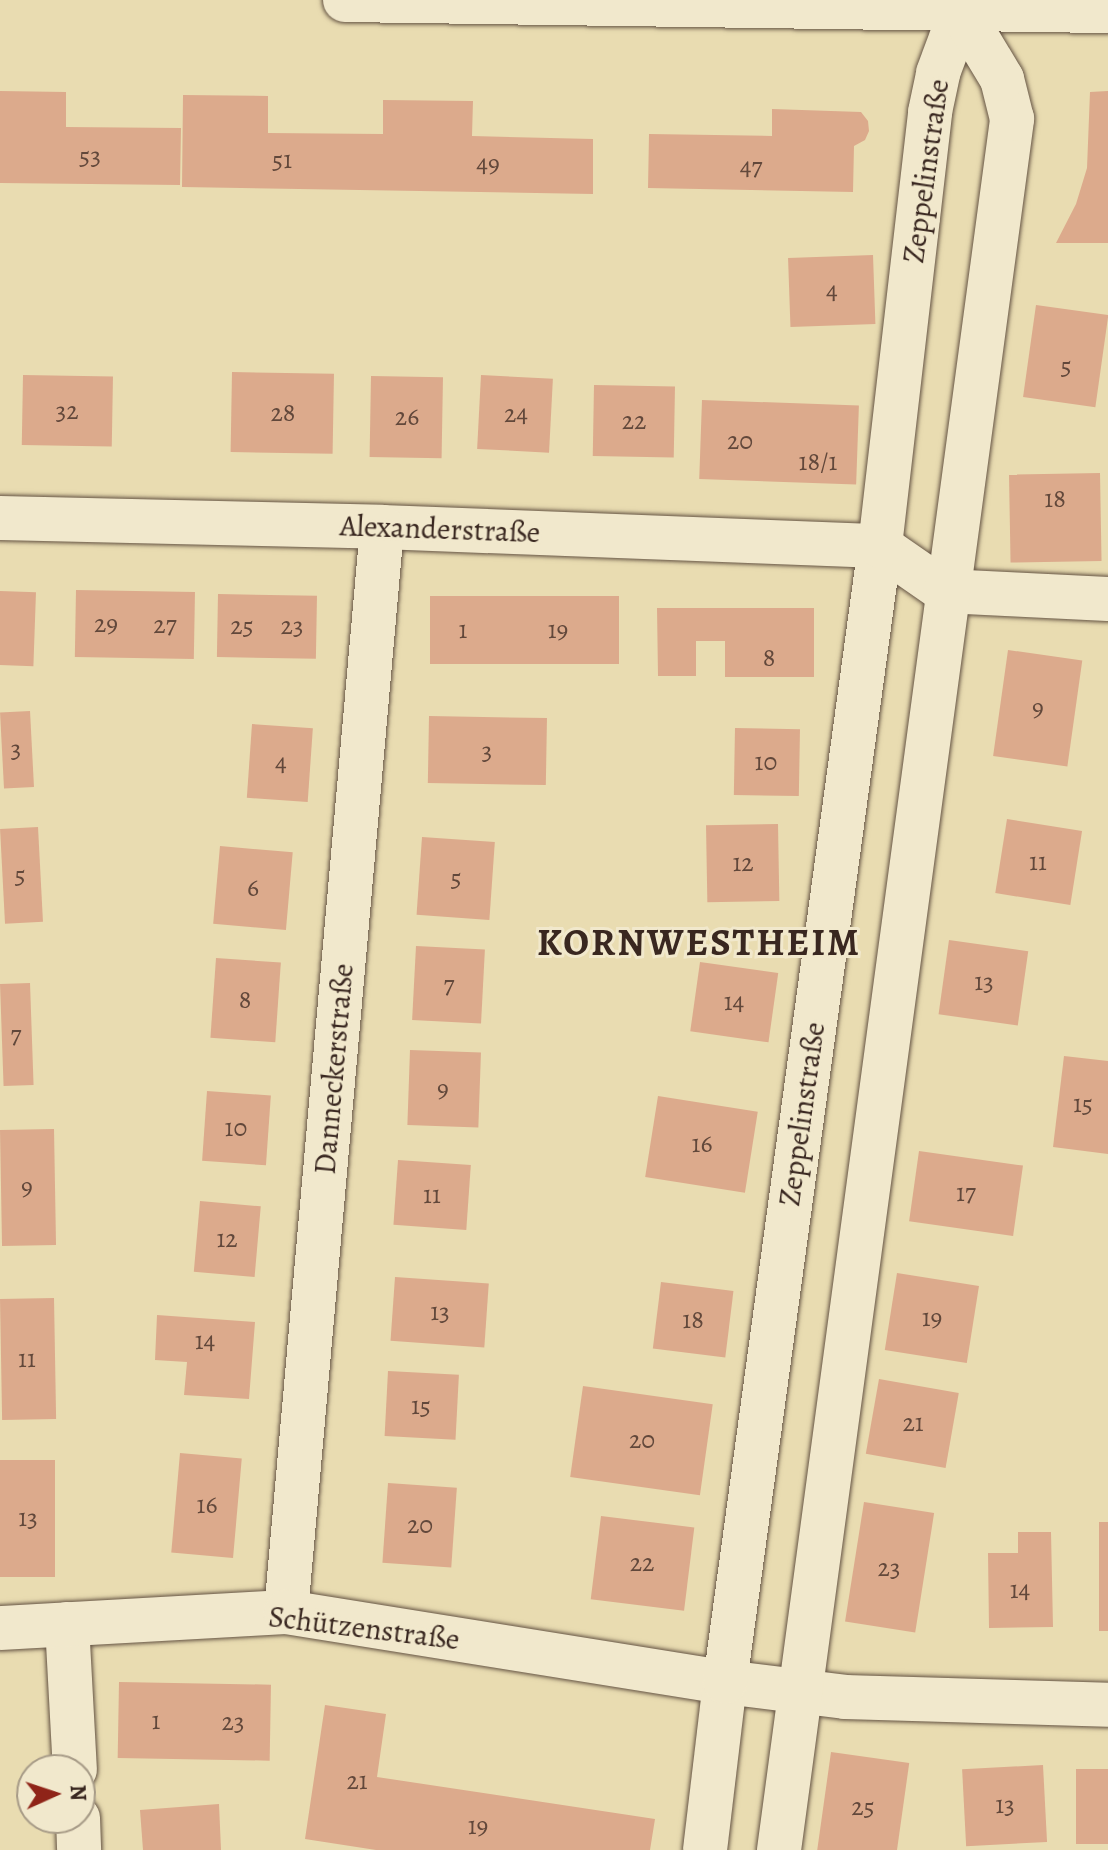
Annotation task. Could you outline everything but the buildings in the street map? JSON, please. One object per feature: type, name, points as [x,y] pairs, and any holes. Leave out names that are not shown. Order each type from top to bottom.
[{"type":"street","points":[[345,0],[961,6],[1108,11]]},
{"type":"street","name":"Zeppelinstraße","points":[[705,1850],[725,1682],[880,546],[930,112],[938,73],[961,6]]},
{"type":"street","name":"Zeppelinstraße","points":[[779,1850],[945,591],[1012,119],[1002,79],[961,6]]},
{"type":"street","name":"Alexanderstraße","points":[[0,518],[382,527],[880,546]]},
{"type":"street","name":"Danneckerstraße","points":[[286,1612],[382,527]]},
{"type":"street","points":[[880,546],[945,591],[1108,599]]},
{"type":"street","name":"Schützenstraße","points":[[0,1628],[286,1612],[725,1682]]},
{"type":"street","points":[[67,1624],[74,1754]]},
{"type":"street","points":[[725,1682],[845,1697],[1108,1705]]},
{"type":"district","name":"KORNWESTHEIM","points":[[699,943]]}]
